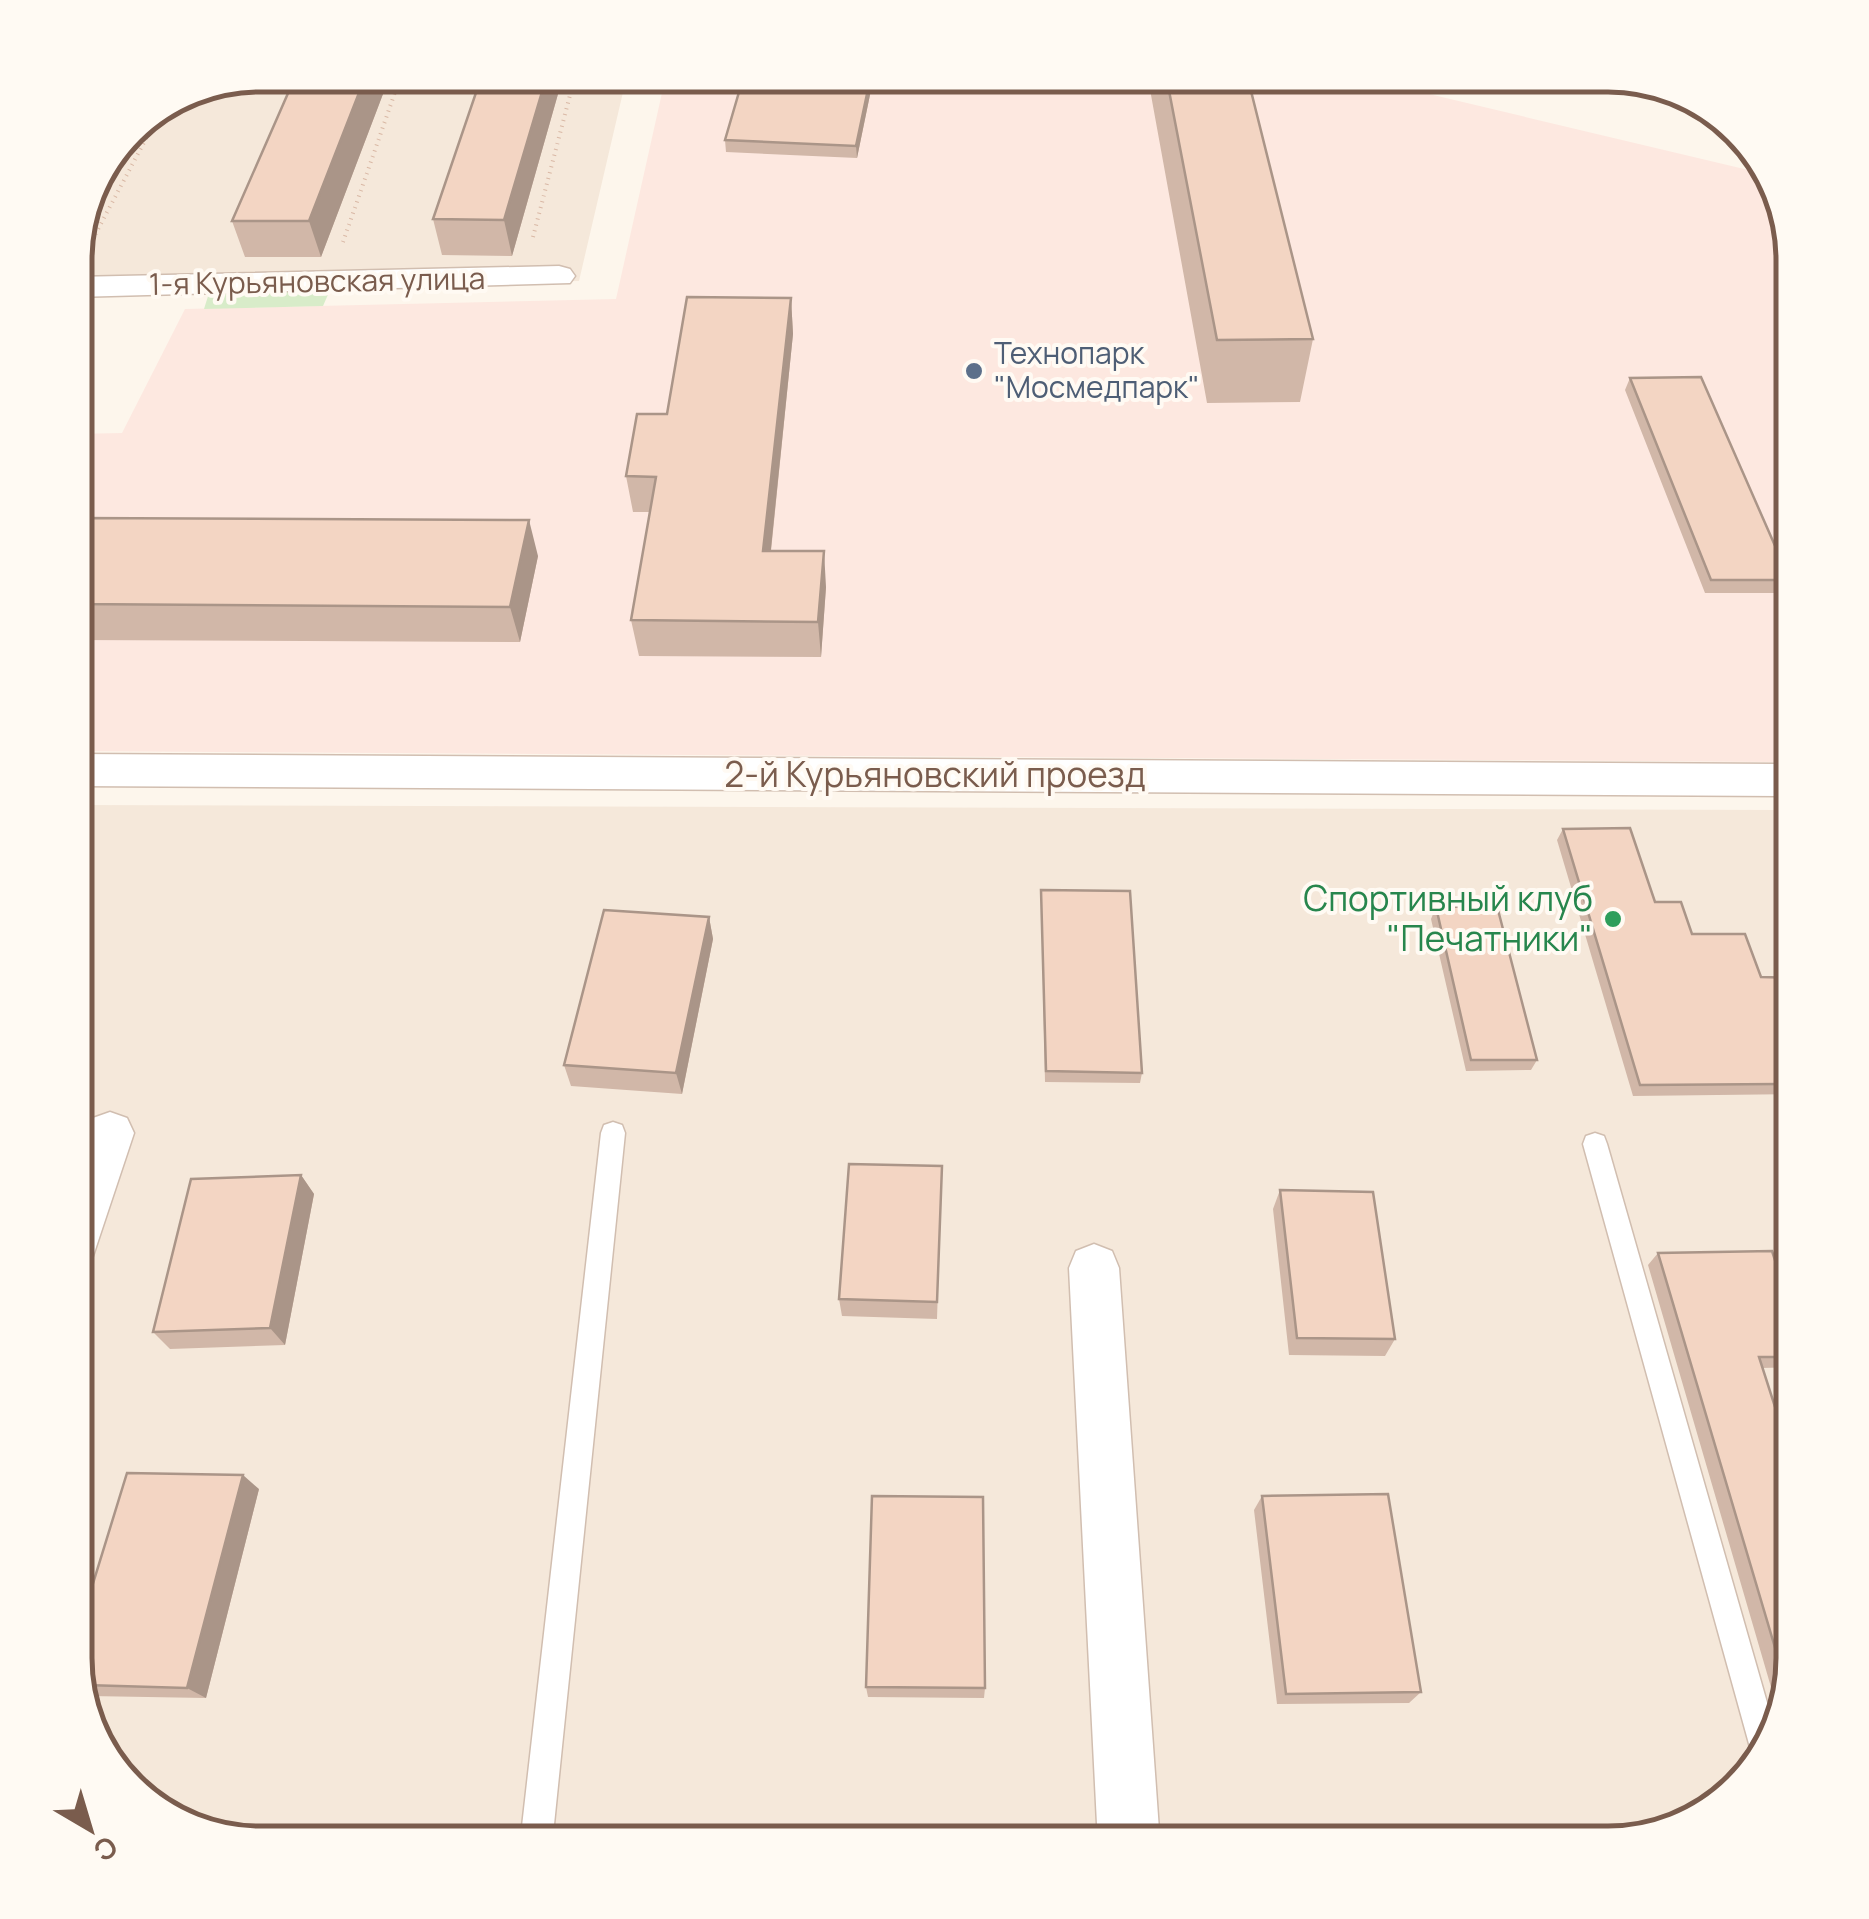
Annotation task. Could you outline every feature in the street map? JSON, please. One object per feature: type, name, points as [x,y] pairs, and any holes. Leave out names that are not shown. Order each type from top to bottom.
[{"type":"street","name":"1-я Курьяновская улица","points":[[93,288],[558,276]]},
{"type":"street","name":"2-й Курьяновский проезд","points":[[93,770],[1776,780]]},
{"type":"street","points":[[92,1187],[110,1133]]},
{"type":"street","points":[[1094,1268],[1127,1826]]},
{"type":"lane","points":[[538,1826],[613,1133]]},
{"type":"lane","points":[[1595,1144],[1760,1730]]},
{"type":"path","points":[[330,282],[395,92]]},
{"type":"path","points":[[523,277],[571,92]]},
{"type":"path","points":[[95,236],[147,137]]},
{"type":"shaded area","points":[[261,92],[623,92],[579,281],[93,293],[93,250],[98,217],[127,158],[150,134],[196,105]]},
{"type":"shaded area","name":"Технопарк \"Мосмедпарк\"","points":[[662,92],[1424,93],[1749,170],[1768,207],[1776,261],[1776,762],[93,751],[93,434],[122,433],[185,309],[616,299]]},
{"type":"shaded area","points":[[93,805],[1776,810],[1775,1680],[1759,1733],[1742,1761],[1719,1785],[1692,1804],[1662,1818],[1608,1826],[228,1823],[186,1809],[158,1792],[134,1769],[105,1723],[92,1658]]},
{"type":"green space","points":[[330,290],[323,306],[204,309],[209,293]]},
{"type":"building","points":[[289,92],[359,92],[309,221],[232,221]]},
{"type":"building","points":[[476,92],[542,92],[504,220],[433,219]]},
{"type":"building","points":[[739,92],[867,92],[856,146],[725,140]]},
{"type":"building","points":[[1169,93],[1251,93],[1313,339],[1217,340]]},
{"type":"building","points":[[687,297],[791,298],[763,551],[824,551],[818,622],[631,620],[656,477],[626,476],[637,414],[667,414]]},
{"type":"building","points":[[1701,377],[1776,548],[1776,580],[1711,580],[1630,378]]},
{"type":"building","points":[[93,518],[529,520],[510,607],[93,604]]},
{"type":"building","points":[[1630,828],[1655,902],[1681,902],[1692,934],[1745,934],[1761,977],[1776,977],[1776,1084],[1640,1085],[1563,829]]},
{"type":"building","points":[[1041,890],[1130,891],[1142,1073],[1046,1071]]},
{"type":"building","points":[[1497,906],[1537,1060],[1471,1060],[1436,907]]},
{"type":"building","points":[[604,910],[709,917],[676,1073],[564,1065]]},
{"type":"building","points":[[849,1164],[942,1166],[937,1302],[839,1299]]},
{"type":"building","points":[[301,1175],[270,1328],[153,1332],[191,1179]]},
{"type":"building","points":[[1280,1190],[1373,1192],[1395,1339],[1297,1338]]},
{"type":"building","points":[[1772,1251],[1776,1263],[1776,1357],[1759,1357],[1776,1410],[1776,1651],[1658,1253]]},
{"type":"building","points":[[127,1473],[243,1475],[187,1688],[95,1685],[92,1587]]},
{"type":"building","points":[[1388,1494],[1421,1692],[1286,1694],[1262,1496]]},
{"type":"building","points":[[872,1496],[983,1497],[985,1688],[866,1687]]},
{"type":"place","name":"Технопарк \"Мосмедпарк\"","points":[[974,371]]},
{"type":"place","name":"Спортивный клуб \"Печатники\"","points":[[1613,919]]}]
